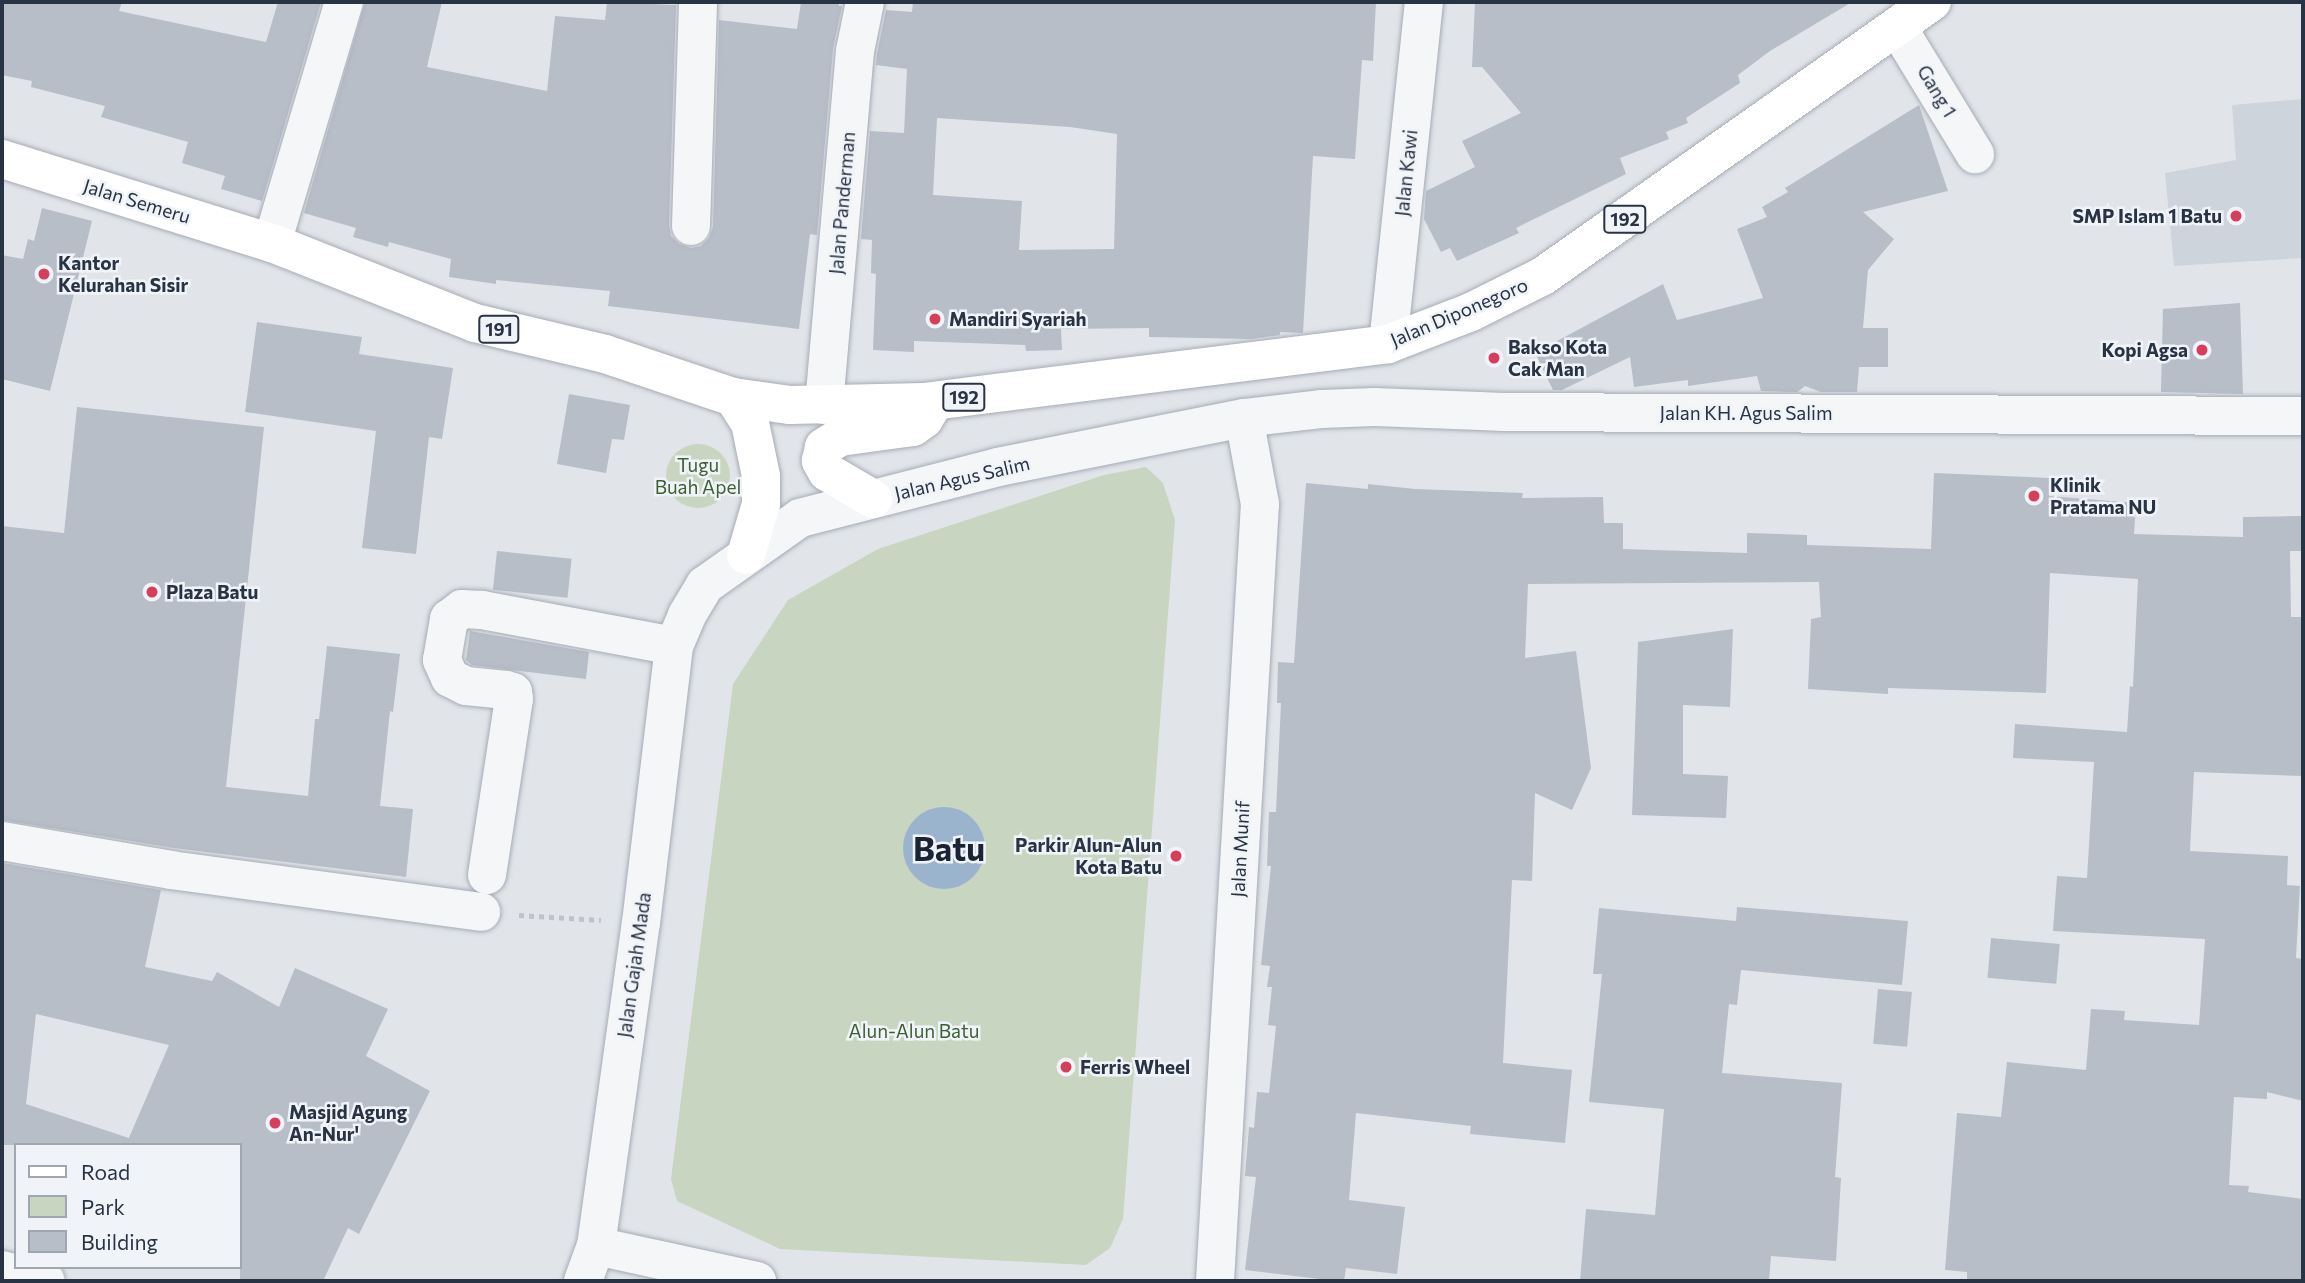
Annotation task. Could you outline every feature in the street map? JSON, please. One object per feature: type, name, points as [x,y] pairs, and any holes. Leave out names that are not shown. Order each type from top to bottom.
[{"type":"main road","name":"Jalan Diponegoro","points":[[936,400],[1388,344],[1471,312],[1543,276],[1932,2]]},
{"type":"main road","name":"Jalan Semeru","points":[[2,159],[272,243]]},
{"type":"main road","name":"191","points":[[272,243],[475,323],[605,354],[733,397]]},
{"type":"main road","name":"192","points":[[733,397],[790,405],[936,400]]},
{"type":"main road","points":[[733,397],[750,423],[761,476],[761,503],[746,555]]},
{"type":"main road","points":[[873,499],[827,472],[821,461],[824,447],[840,437],[913,427],[924,419],[936,400]]},
{"type":"street","points":[[272,243],[344,2]]},
{"type":"street","points":[[691,226],[698,2]]},
{"type":"street","name":"Jalan Panderman","points":[[824,405],[855,51],[865,2]]},
{"type":"street","name":"Jalan Kawi","points":[[1388,344],[1424,2]]},
{"type":"street","name":"Gang 1","points":[[1898,28],[1975,154]]},
{"type":"street","name":"Jalan KH. Agus Salim","points":[[1190,430],[1244,418],[1322,409],[1374,407],[1503,412],[2303,416]]},
{"type":"street","name":"Jalan Munif","points":[[1215,1281],[1260,504],[1244,418]]},
{"type":"street","name":"Jalan Agus Salim","points":[[674,646],[687,615],[705,585],[800,518],[998,467],[1190,430]]},
{"type":"street","points":[[2,841],[171,870],[484,894],[514,699],[513,692],[466,685],[450,678],[442,660],[449,619],[462,608],[482,610],[674,646]]},
{"type":"street","name":"Jalan Gajah Mada","points":[[583,1281],[596,1246],[674,646]]},
{"type":"street","points":[[596,1246],[757,1281]]},
{"type":"street","points":[[2,1270],[46,1281]]},
{"type":"path","points":[[484,894],[640,923]]},
{"type":"shaded area","name":"SMP Islam 1 Batu","points":[[2303,99],[2303,258],[2174,266],[2165,173],[2236,160],[2232,105]]},
{"type":"green space","name":"Tugu Buah Apel","points":[[698,444],[721,453],[730,476],[721,499],[698,508],[675,499],[666,476],[675,453]]},
{"type":"green space","name":"Alun-Alun Batu","points":[[1146,467],[1163,483],[1175,520],[1123,1219],[1110,1248],[1086,1265],[780,1249],[677,1201],[671,1179],[733,684],[788,600],[878,549],[1104,475]]},
{"type":"water","points":[[936,807],[952,807],[967,814],[978,825],[985,840],[982,864],[973,877],[952,889],[936,889],[921,882],[910,871],[903,856],[903,840],[910,825],[921,814]]},
{"type":"building","points":[[2,2],[122,2],[119,11],[266,42],[278,2],[321,2],[262,201],[221,189],[225,176],[182,163],[188,142],[101,117],[105,106],[31,87],[32,81],[2,75]]},
{"type":"building","points":[[365,2],[442,2],[427,67],[547,91],[555,16],[605,20],[607,2],[676,5],[669,225],[671,236],[679,244],[691,248],[701,246],[709,238],[713,227],[719,20],[797,29],[801,2],[839,2],[839,6],[842,6],[833,49],[817,235],[810,234],[799,329],[608,306],[610,291],[496,280],[496,284],[449,277],[451,259],[389,242],[388,247],[353,237],[356,228],[304,213]]},
{"type":"building","points":[[913,2],[1376,2],[1373,61],[1362,60],[1355,159],[1313,156],[1303,333],[1280,332],[1280,335],[1251,339],[1149,337],[1149,328],[1061,329],[1062,350],[1026,351],[1025,345],[914,341],[914,352],[873,350],[876,274],[871,273],[872,240],[861,239],[870,131],[904,133],[907,69],[876,65],[877,54],[886,10],[912,12]],"holes":[[[937,118],[1070,127],[1117,134],[1114,249],[1019,250],[1022,201],[933,195]]]},
{"type":"building","points":[[1475,2],[1852,2],[1770,51],[1738,75],[1740,83],[1686,118],[1688,123],[1666,132],[1669,139],[1620,158],[1626,174],[1516,228],[1519,233],[1457,261],[1450,248],[1441,252],[1424,219],[1426,191],[1475,167],[1462,141],[1521,113],[1482,67],[1472,67]]},
{"type":"building","points":[[1919,105],[1948,191],[1863,212],[1894,239],[1868,270],[1863,328],[1888,328],[1888,367],[1859,367],[1857,392],[1821,392],[1805,386],[1797,392],[1761,391],[1757,376],[1688,386],[1688,380],[1634,387],[1630,357],[1562,390],[1553,390],[1535,353],[1663,284],[1677,320],[1763,298],[1737,229],[1767,217],[1762,207],[1788,192],[1785,188]]},
{"type":"building","points":[[42,208],[92,221],[50,391],[2,379],[2,255],[23,259],[28,239],[34,241]]},
{"type":"building","name":"Kopi Agsa","points":[[2240,303],[2243,394],[2161,392],[2163,309]]},
{"type":"building","points":[[257,322],[362,337],[359,354],[453,368],[442,439],[429,437],[416,554],[362,548],[376,431],[245,412]]},
{"type":"building","points":[[569,394],[630,405],[624,440],[612,439],[606,473],[557,464]]},
{"type":"building","points":[[77,407],[264,427],[226,787],[308,796],[315,719],[319,719],[327,646],[400,654],[393,712],[390,711],[380,806],[413,809],[406,877],[174,848],[2,820],[2,526],[64,533]]},
{"type":"building","points":[[1934,473],[2050,478],[2049,496],[2136,503],[2134,534],[2243,537],[2243,517],[2303,516],[2303,551],[2290,551],[2291,617],[2303,617],[2303,776],[2194,772],[2190,851],[2288,856],[2287,885],[2300,886],[2296,958],[2303,959],[2303,1101],[2267,1092],[2267,1099],[2234,1097],[2229,1185],[2249,1186],[2248,1192],[2303,1199],[2303,1281],[1967,1281],[1967,1272],[1945,1270],[1957,1113],[2001,1117],[2007,1062],[2086,1070],[2091,1009],[2125,1011],[2124,1020],[2199,1025],[2205,939],[2053,931],[2057,876],[2087,878],[2094,762],[2013,758],[2015,724],[2127,732],[2130,686],[2133,687],[2138,579],[2050,573],[2046,693],[1888,688],[1888,694],[1808,689],[1811,619],[1821,617],[1819,582],[1528,584],[1525,658],[1576,651],[1591,768],[1572,810],[1535,793],[1532,881],[1512,880],[1503,1063],[1572,1070],[1565,1143],[1470,1134],[1471,1126],[1356,1113],[1349,1200],[1405,1207],[1397,1274],[1346,1268],[1344,1281],[1336,1281],[1245,1270],[1256,1177],[1245,1176],[1249,1127],[1254,1128],[1257,1092],[1269,1093],[1276,1026],[1268,1025],[1272,987],[1267,987],[1270,966],[1261,965],[1271,866],[1267,866],[1269,812],[1276,812],[1281,703],[1277,703],[1278,662],[1294,663],[1306,483],[1368,489],[1368,484],[1415,489],[1523,493],[1522,498],[1603,497],[1604,523],[1623,523],[1623,549],[1747,553],[1747,533],[1807,535],[1807,545],[1931,549]]},
{"type":"building","points":[[497,551],[572,559],[568,598],[493,590]]},
{"type":"building","points":[[1733,629],[1730,707],[1683,705],[1683,774],[1728,776],[1726,818],[1632,815],[1638,642]]},
{"type":"building","points":[[470,631],[589,652],[586,679],[472,665],[466,660]]},
{"type":"building","name":"Masjid Agung An-Nur'","points":[[2,863],[161,890],[145,967],[212,981],[217,972],[279,1007],[295,968],[388,1009],[366,1056],[430,1091],[359,1234],[348,1228],[323,1281],[240,1281],[242,1143],[2,1145]],"holes":[[[36,1014],[169,1045],[129,1138],[26,1104]]]},
{"type":"building","points":[[1737,907],[1908,921],[1902,985],[1741,970],[1737,1005],[1729,1004],[1722,1073],[1842,1083],[1835,1177],[1841,1178],[1836,1261],[1771,1256],[1769,1281],[1580,1281],[1586,1209],[1655,1215],[1664,1109],[1589,1102],[1602,974],[1593,974],[1599,908],[1736,921]]},
{"type":"building","points":[[1991,938],[2060,944],[2056,984],[1988,978]]},
{"type":"building","points":[[1878,989],[1912,992],[1907,1047],[1873,1044]]},
{"type":"place","name":"SMP Islam 1 Batu","points":[[2236,216]]},
{"type":"place","name":"Kantor Kelurahan Sisir","points":[[44,274]]},
{"type":"place","name":"Mandiri Syariah","points":[[935,319]]},
{"type":"place","name":"Kopi Agsa","points":[[2202,350]]},
{"type":"place","name":"Bakso Kota Cak Man","points":[[1494,358]]},
{"type":"place","name":"Klinik Pratama NU","points":[[2034,496]]},
{"type":"place","name":"Plaza Batu","points":[[152,592]]},
{"type":"place","name":"Parkir Alun-Alun Kota Batu","points":[[1176,856]]},
{"type":"place","name":"Ferris Wheel","points":[[1066,1067]]},
{"type":"place","name":"Masjid Agung An-Nur'","points":[[275,1123]]},
{"type":"district","name":"Batu","points":[[949,848]]}]
